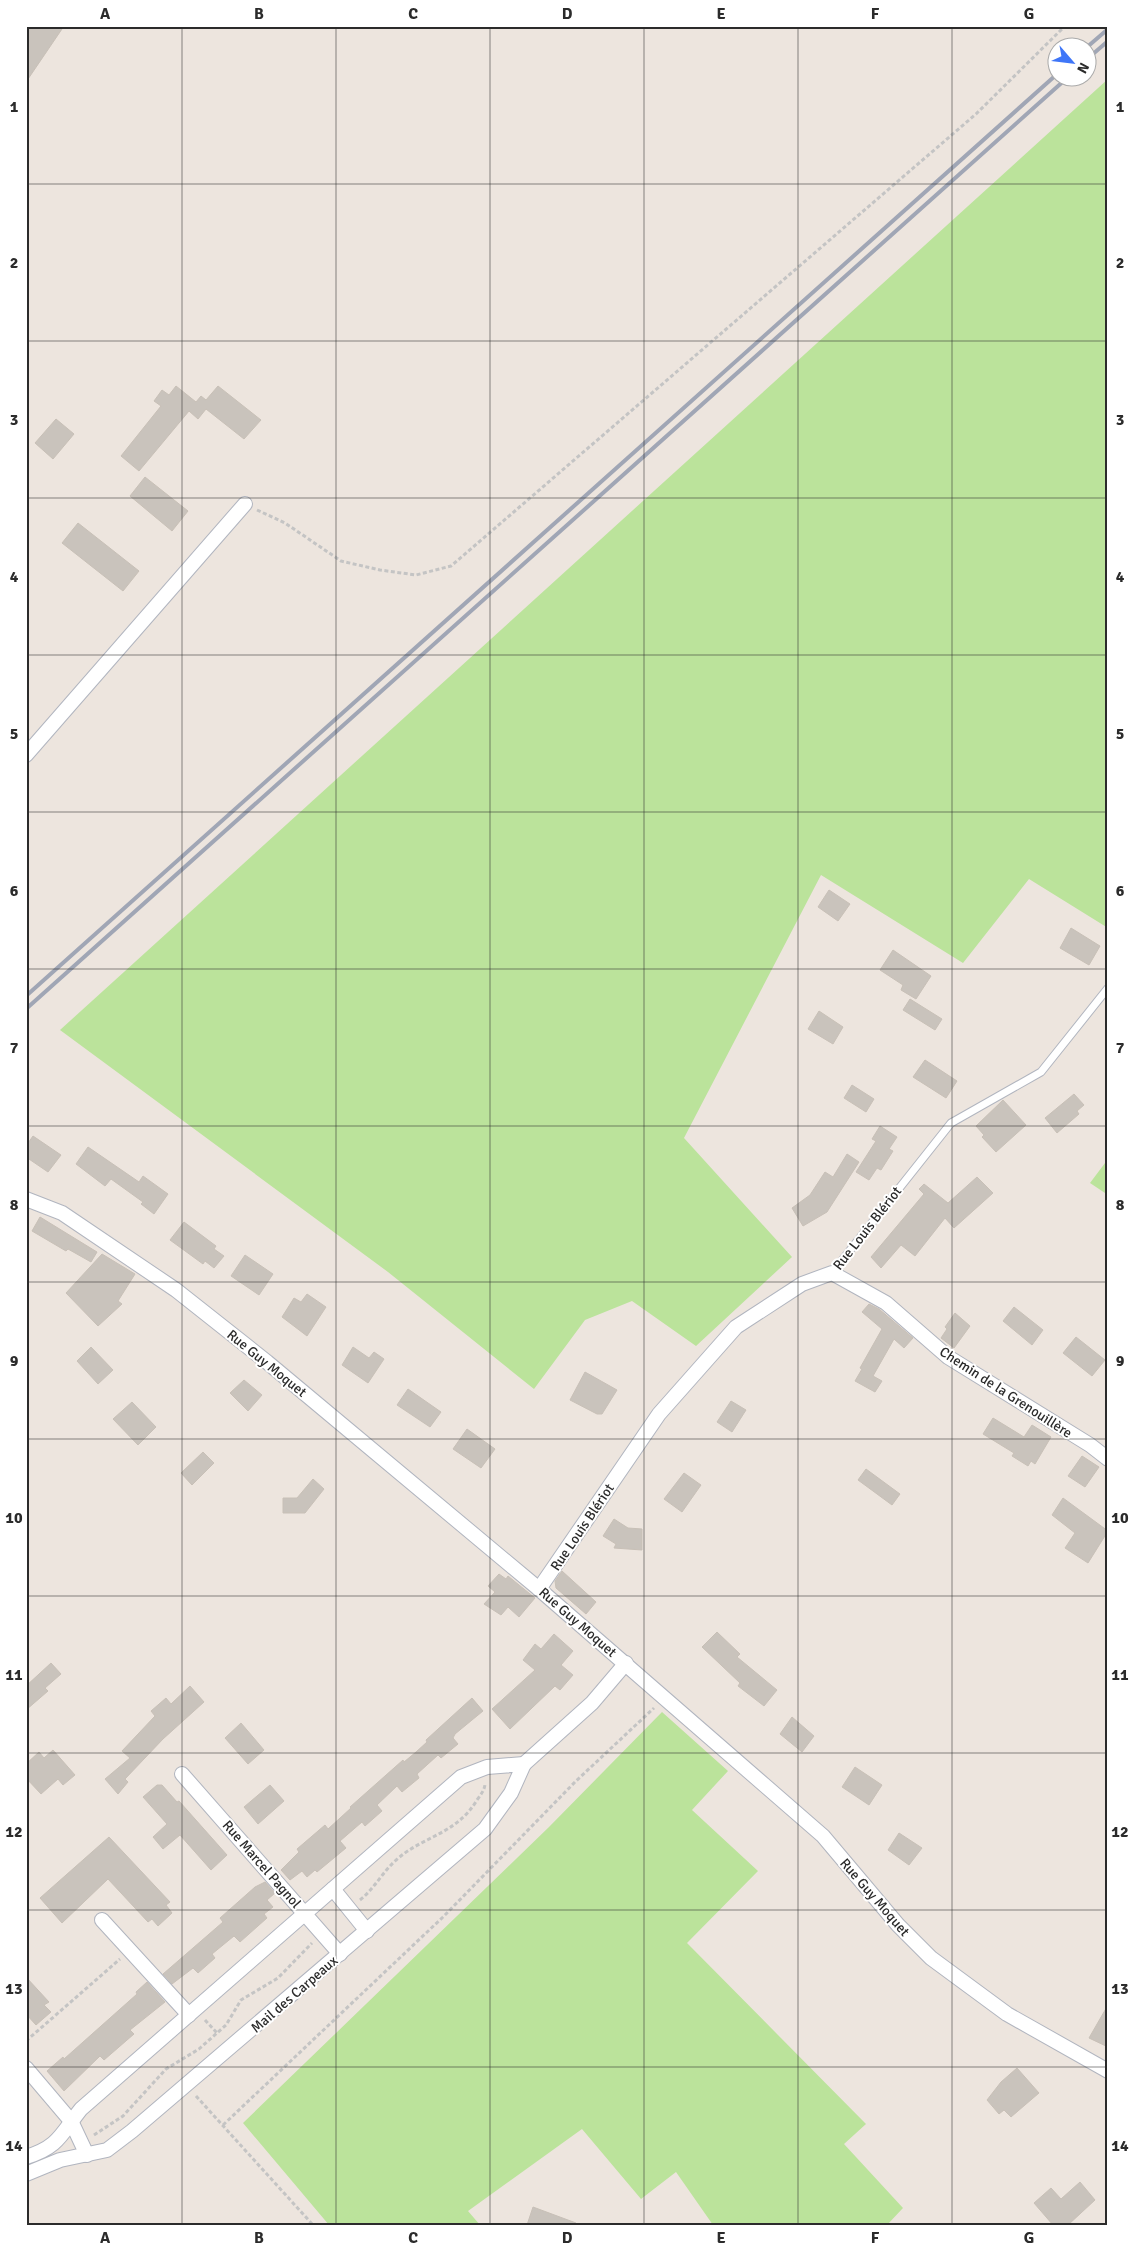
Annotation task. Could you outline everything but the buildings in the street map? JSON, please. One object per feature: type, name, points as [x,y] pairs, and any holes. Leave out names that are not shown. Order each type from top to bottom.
[{"type":"street","points":[[26,755],[245,504]]},
{"type":"street","name":"Rue Guy Moquet","points":[[26,1199],[62,1212],[176,1290],[267,1362],[626,1663],[823,1836],[898,1925],[931,1958],[1007,2014],[1108,2071]]},
{"type":"street","name":"Chemin de la Grenouillère","points":[[832,1273],[886,1303],[948,1357],[1090,1445],[1108,1459]]},
{"type":"street","name":"Rue Louis Blériot","points":[[539,1589],[659,1414],[736,1327],[802,1284],[832,1273]]},
{"type":"street","name":"Mail des Carpeaux","points":[[26,2174],[60,2160],[107,2150],[186,2086],[485,1829],[511,1793],[524,1764],[592,1703],[626,1663]]},
{"type":"street","points":[[26,2157],[40,2153],[56,2144],[80,2109],[461,1777],[487,1767],[524,1764]]},
{"type":"street","name":"Rue Marcel Pagnol","points":[[182,1774],[340,1954]]},
{"type":"street","points":[[333,1889],[367,1931]]},
{"type":"street","points":[[102,1920],[189,2015]]},
{"type":"street","points":[[26,2068],[71,2121],[93,2154]]},
{"type":"lane","name":"Rue Louis Blériot","points":[[832,1273],[950,1123],[1041,1072],[1108,988]]},
{"type":"path","points":[[245,504],[285,523],[341,561],[380,570],[416,575],[451,566],[976,114],[1065,26]]},
{"type":"path","points":[[223,2124],[443,1918],[576,1781],[664,1698]]},
{"type":"path","points":[[349,1909],[369,1893],[395,1861],[412,1848],[449,1830],[472,1810],[485,1788],[487,1767]]},
{"type":"path","points":[[93,2154],[92,2136],[122,2116],[166,2069],[199,2049],[226,2025],[241,2000],[278,1978],[322,1933]]},
{"type":"path","points":[[26,2041],[130,1950]]},
{"type":"path","points":[[186,2086],[223,2124],[313,2225]]},
{"type":"green space","points":[[1108,79],[1108,928],[1029,879],[963,963],[821,875],[684,1138],[792,1257],[696,1346],[632,1301],[585,1320],[534,1389],[388,1272],[60,1030]]},
{"type":"green space","points":[[1108,1159],[1108,1195],[1090,1183]]},
{"type":"green space","points":[[662,1712],[728,1771],[692,1810],[758,1871],[687,1943],[866,2124],[844,2144],[903,2208],[887,2225],[713,2225],[676,2172],[641,2199],[582,2129],[468,2211],[480,2225],[329,2225],[243,2123],[549,1827]]},
{"type":"railway","points":[[1096,39],[1108,29]]},
{"type":"railway","points":[[1096,51],[1108,41]]},
{"type":"railway","points":[[26,996],[1046,84]]},
{"type":"railway","points":[[26,1009],[1056,88]]}]
